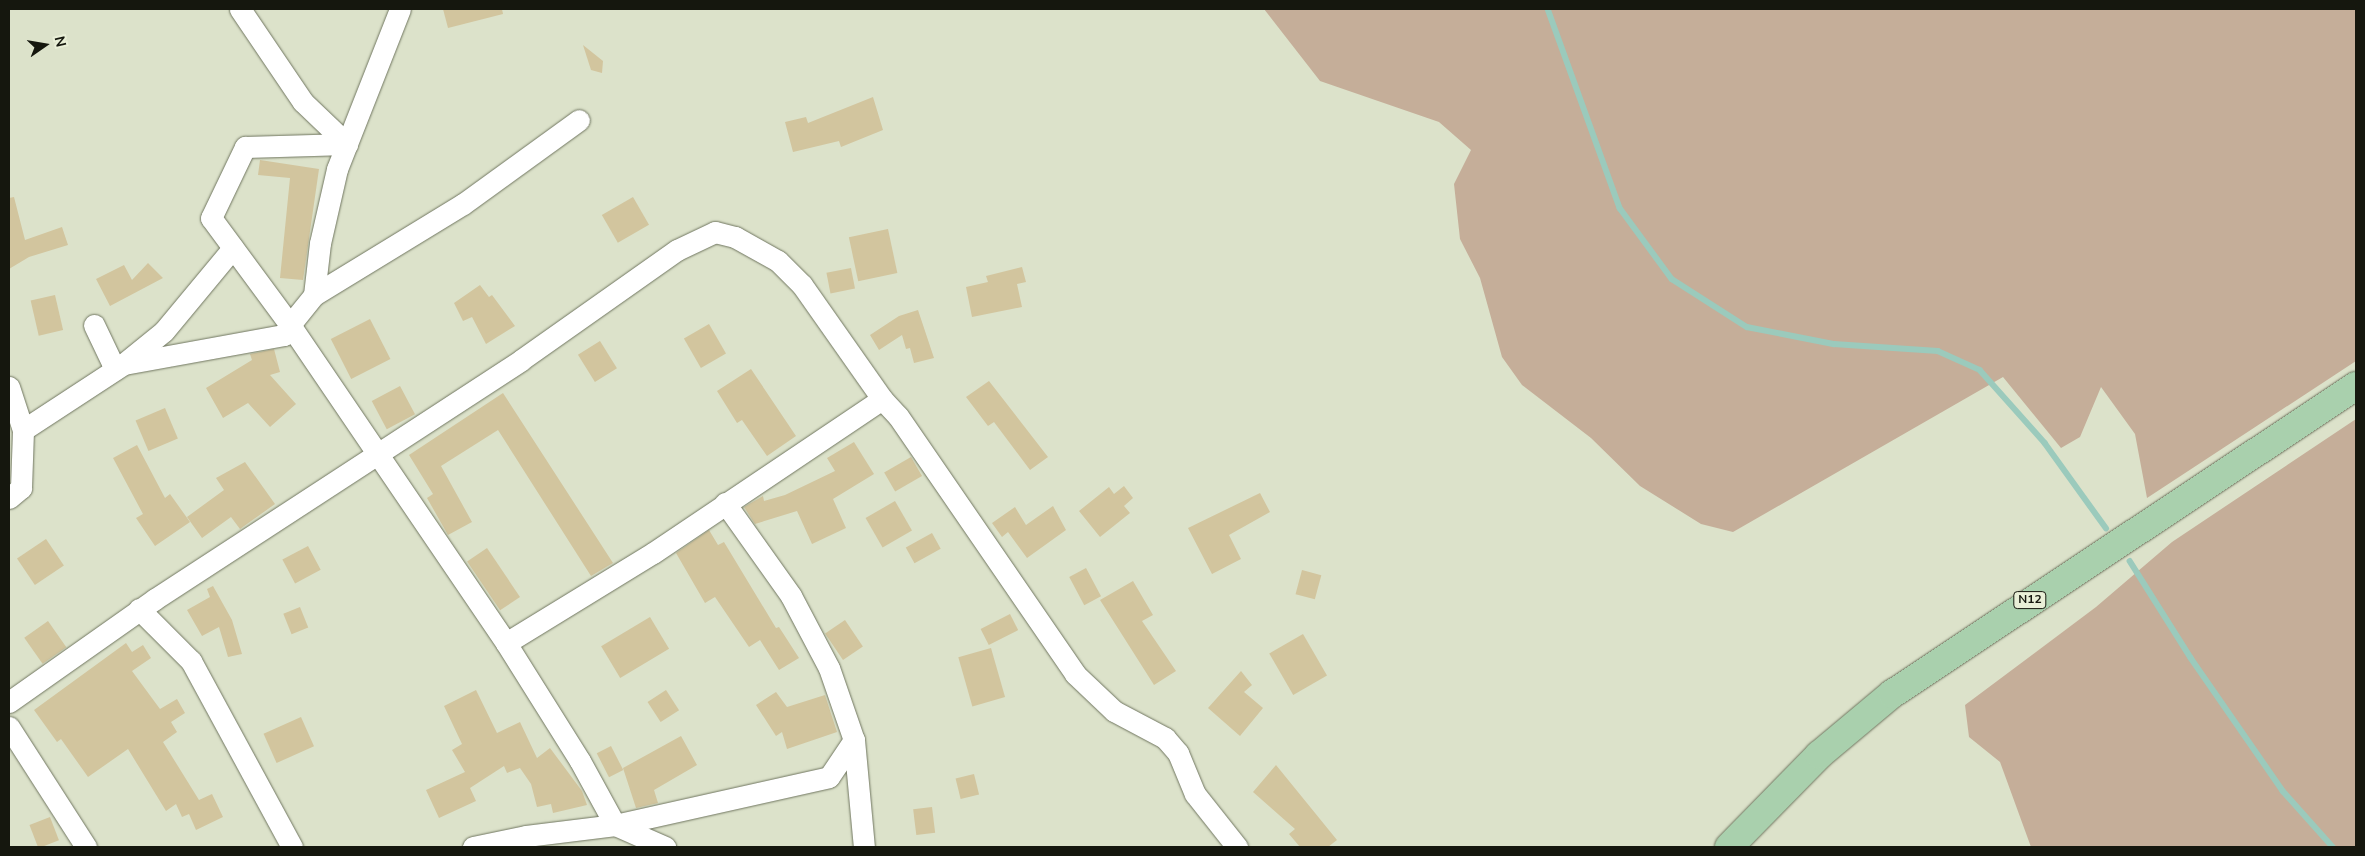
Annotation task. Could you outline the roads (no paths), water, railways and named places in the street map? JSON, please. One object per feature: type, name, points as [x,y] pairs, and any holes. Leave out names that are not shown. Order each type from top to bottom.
[{"type":"main road","name":"N12","points":[[1730,847],[1819,755],[1892,694],[2356,386]]},
{"type":"street","points":[[240,9],[303,102],[347,144]]},
{"type":"street","points":[[314,295],[320,244],[337,169],[400,9]]},
{"type":"street","points":[[120,367],[284,334],[314,295],[463,204],[579,120]]},
{"type":"street","points":[[347,144],[245,147],[211,218],[290,325],[376,455],[506,644],[580,761],[615,825],[665,847]]},
{"type":"street","points":[[9,702],[140,609],[521,360],[677,250],[715,232],[735,237],[778,261],[802,285],[882,399],[898,416],[1075,674],[1114,711],[1165,738],[1178,753],[1195,794],[1237,847]]},
{"type":"street","points":[[23,430],[120,367],[164,331],[233,248]]},
{"type":"street","points":[[94,325],[120,367]]},
{"type":"street","points":[[9,387],[23,430],[21,488],[9,498]]},
{"type":"street","points":[[506,644],[653,553],[882,399]]},
{"type":"street","points":[[725,503],[791,596],[829,668],[854,740],[864,847]]},
{"type":"street","points":[[140,609],[191,661],[292,847]]},
{"type":"street","points":[[9,726],[86,847]]},
{"type":"street","points":[[473,847],[526,836],[615,825],[829,777],[854,740]]},
{"type":"waterway","points":[[1548,9],[1620,208],[1672,279],[1747,327],[1834,344],[1938,351],[1980,370],[2045,443],[2106,528]]},
{"type":"waterway","points":[[2130,561],[2191,658],[2283,791],[2333,847]]}]
